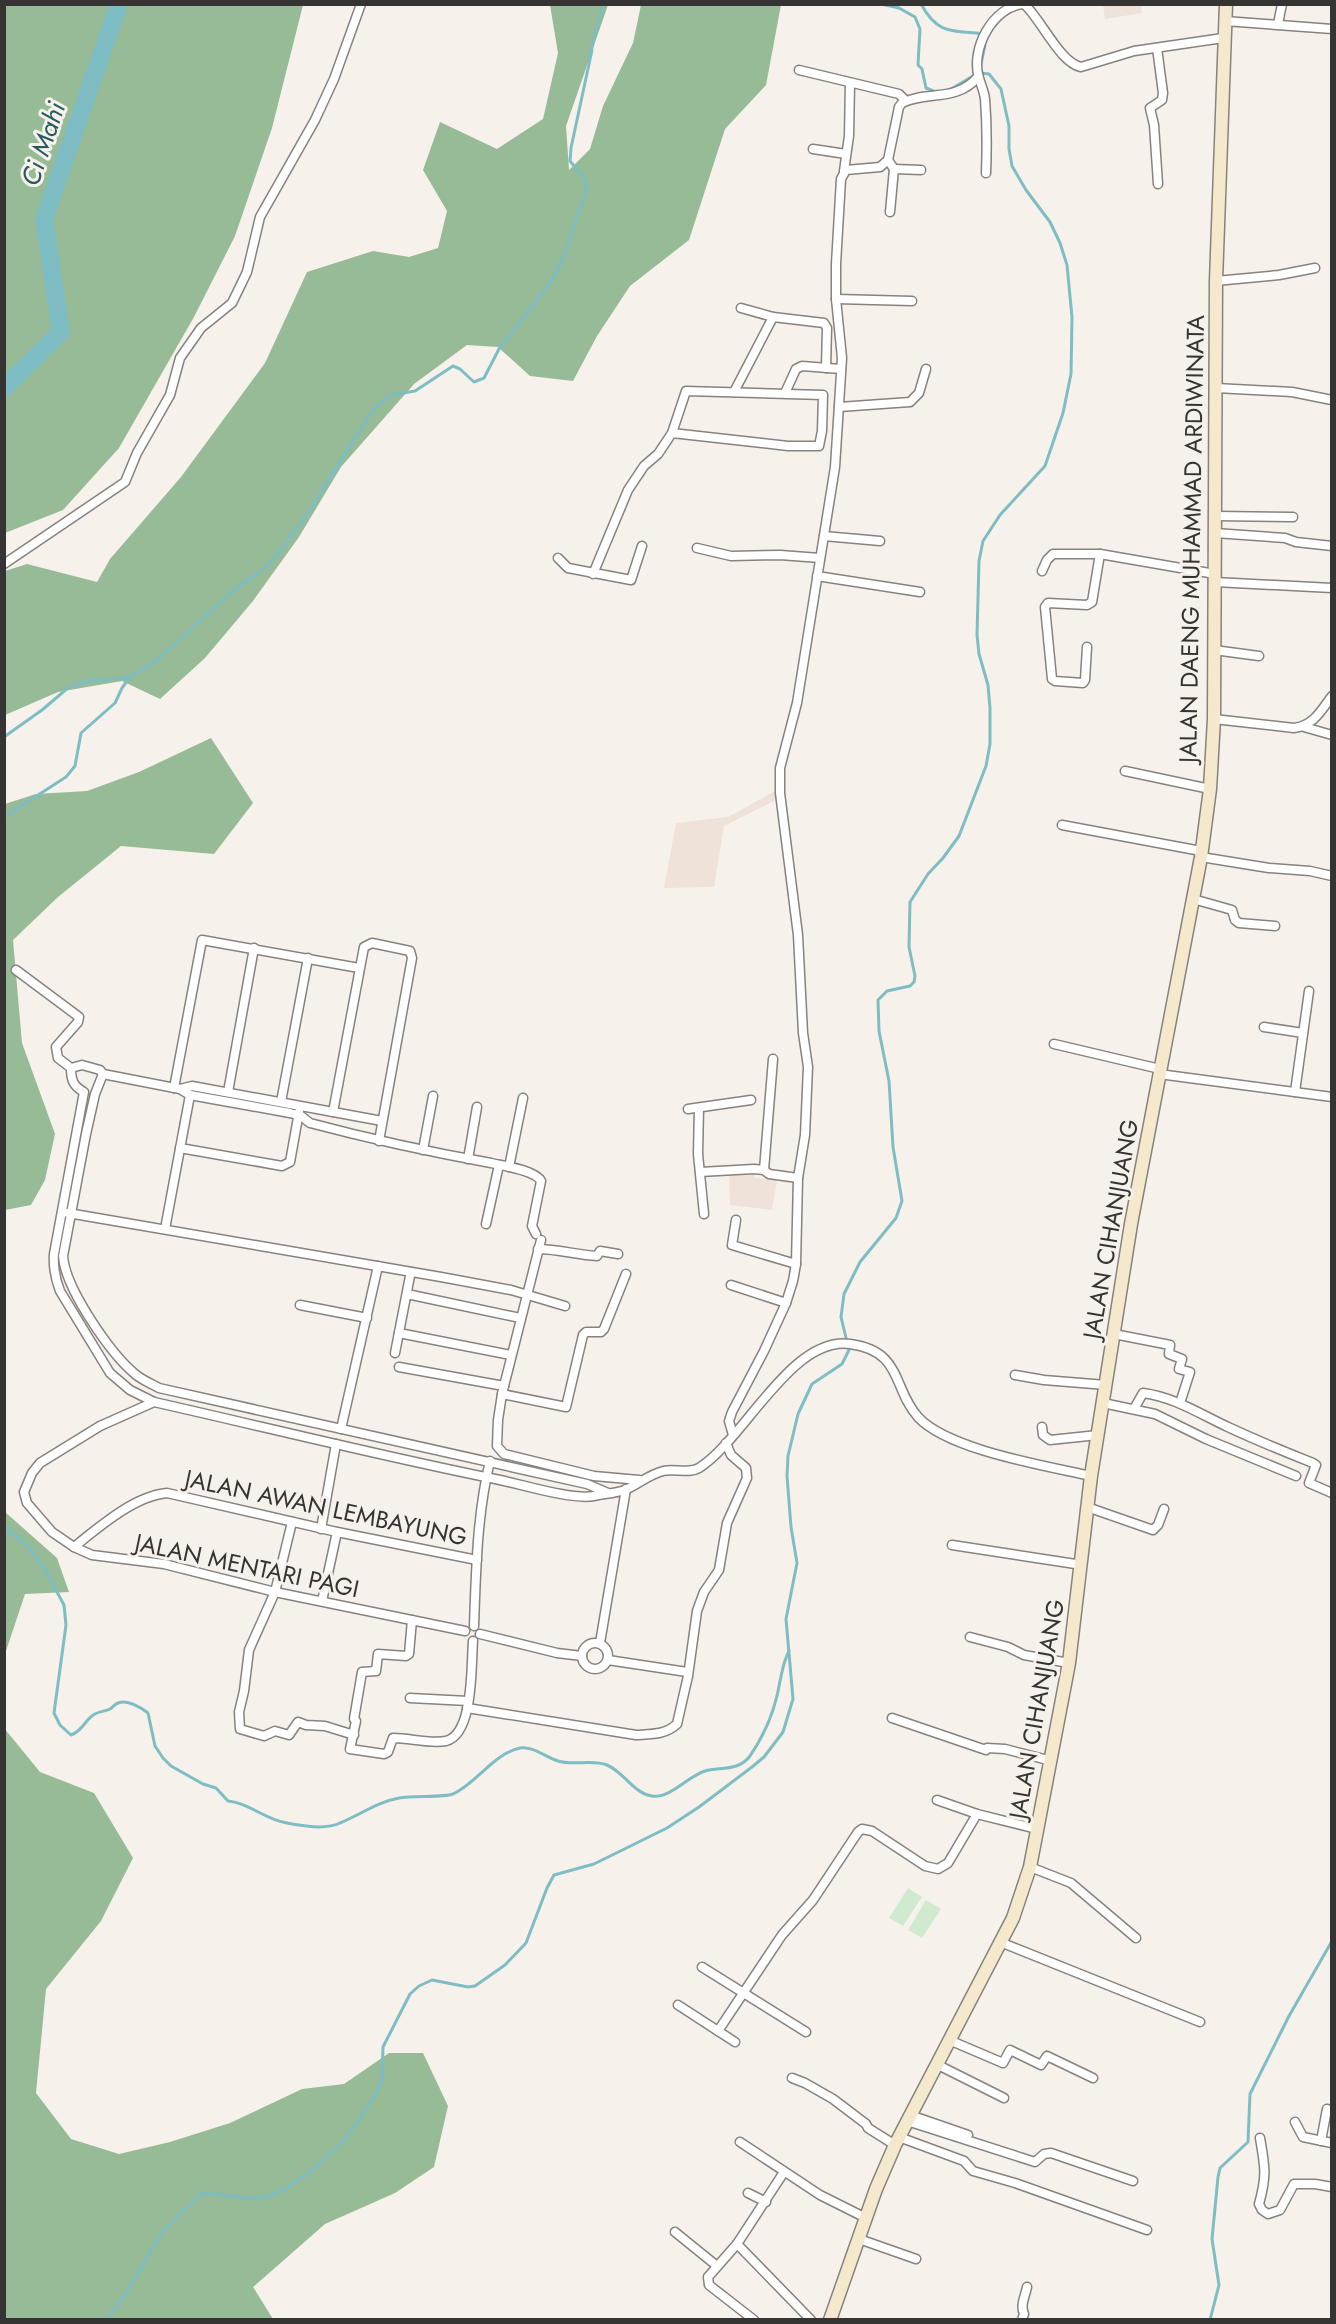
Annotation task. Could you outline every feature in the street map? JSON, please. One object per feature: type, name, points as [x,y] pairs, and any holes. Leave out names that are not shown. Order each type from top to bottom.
[{"type":"main road","name":"JALAN DAENG MUHAMMAD ARDIWINATA","points":[[1160,1071],[1201,854],[1210,789],[1214,719],[1216,281],[1226,4]]},
{"type":"main road","name":"JALAN CIHANJUANG","points":[[830,2319],[866,2218],[897,2141],[1013,1918],[1030,1868],[1069,1663],[1091,1476],[1131,1224],[1160,1071]]},
{"type":"street","points":[[4,564],[125,482],[137,453],[170,395],[180,358],[201,328],[232,303],[247,272],[260,217],[315,120],[334,79],[361,4]]},
{"type":"street","points":[[986,173],[985,99],[983,86],[978,77],[978,56],[986,31],[998,15],[1015,5],[1024,4],[1034,12],[1056,45],[1074,66],[1081,67],[1134,51],[1223,38]]},
{"type":"street","points":[[1278,24],[1282,4]]},
{"type":"street","points":[[1225,21],[1332,29]]},
{"type":"street","points":[[1157,48],[1163,93],[1162,100],[1150,108],[1154,125],[1158,184]]},
{"type":"street","points":[[799,70],[899,94],[906,101]]},
{"type":"street","points":[[844,171],[880,167],[888,160],[899,108],[906,101],[962,90],[972,85],[978,77]]},
{"type":"street","points":[[733,1435],[729,1421],[732,1412],[764,1352],[786,1303],[796,1264],[798,1178],[805,1135],[808,1067],[803,1033],[798,935],[780,793],[780,768],[797,703],[835,467],[841,369],[836,264],[850,83]]},
{"type":"street","points":[[813,149],[846,154]]},
{"type":"street","points":[[888,160],[894,169],[890,212]]},
{"type":"street","points":[[894,169],[921,170]]},
{"type":"street","points":[[1216,281],[1279,275],[1316,268]]},
{"type":"street","points":[[836,299],[912,301]]},
{"type":"street","points":[[741,308],[773,317],[824,323],[827,328],[826,368]]},
{"type":"street","points":[[734,392],[773,317]]},
{"type":"street","points":[[785,393],[796,369],[802,366],[841,369]]},
{"type":"street","points":[[839,407],[910,402],[916,399],[927,369]]},
{"type":"street","points":[[1216,388],[1292,392],[1332,400]]},
{"type":"street","points":[[593,574],[628,490],[644,466],[658,454],[672,433],[686,391],[823,395],[819,447],[788,446],[672,433]]},
{"type":"street","points":[[1215,516],[1293,517]]},
{"type":"street","points":[[1215,533],[1285,538],[1296,542],[1332,546]]},
{"type":"street","points":[[825,536],[880,541]]},
{"type":"street","points":[[558,558],[568,568],[632,580],[642,546]]},
{"type":"street","points":[[697,548],[731,556],[780,555],[820,558]]},
{"type":"street","points":[[1042,571],[1053,554],[1100,554],[1215,578],[1332,588]]},
{"type":"street","points":[[1086,647],[1083,683],[1052,679],[1045,607],[1048,603],[1086,605],[1092,602],[1100,554]]},
{"type":"street","points":[[818,576],[920,592]]},
{"type":"street","points":[[1214,650],[1248,653],[1252,657],[1259,657]]},
{"type":"street","points":[[1304,727],[1312,722],[1332,696]]},
{"type":"street","points":[[1214,719],[1294,728],[1304,727],[1332,735]]},
{"type":"street","points":[[1125,771],[1210,789]]},
{"type":"street","points":[[1062,825],[1269,868],[1310,871],[1332,876]]},
{"type":"street","points":[[1192,899],[1232,910],[1235,920],[1239,923],[1275,926]]},
{"type":"street","points":[[177,1088],[202,940],[359,968]]},
{"type":"street","points":[[333,1112],[363,949],[368,944],[404,949],[412,954],[379,1141]]},
{"type":"street","points":[[228,1092],[254,948]]},
{"type":"street","points":[[281,1102],[308,958]]},
{"type":"street","points":[[16,970],[79,1017],[78,1022],[56,1047],[58,1058],[70,1068],[71,1078],[76,1087],[94,1094]]},
{"type":"street","points":[[1295,1092],[1309,991]]},
{"type":"street","points":[[1264,1027],[1303,1033]]},
{"type":"street","points":[[1054,1044],[1160,1071],[1332,1097]]},
{"type":"street","points":[[764,1170],[773,1059]]},
{"type":"street","points":[[70,1068],[82,1065],[100,1070],[103,1074],[177,1088],[190,1095],[298,1115],[310,1123],[379,1141],[509,1167],[537,1175],[541,1181],[532,1226],[538,1241],[519,1331],[503,1390],[496,1440],[499,1450],[504,1454],[594,1476],[640,1480]]},
{"type":"street","points":[[75,1165],[94,1094],[103,1074]]},
{"type":"street","points":[[177,1088],[192,1086],[382,1121]]},
{"type":"street","points":[[84,1092],[63,1256],[67,1276],[73,1290],[99,1330],[123,1362],[143,1380],[159,1388],[490,1461],[587,1484],[608,1493]]},
{"type":"street","points":[[165,1229],[190,1095]]},
{"type":"street","points":[[423,1150],[433,1096]]},
{"type":"street","points":[[509,1167],[523,1098]]},
{"type":"street","points":[[688,1109],[751,1100]]},
{"type":"street","points":[[180,1148],[282,1166],[288,1165],[300,1105]]},
{"type":"street","points":[[468,1159],[477,1107]]},
{"type":"street","points":[[699,1108],[698,1154],[704,1214]]},
{"type":"street","points":[[486,1224],[499,1165]]},
{"type":"street","points":[[700,1172],[764,1170],[769,1174],[798,1178]]},
{"type":"street","points":[[67,1213],[511,1290],[565,1306]]},
{"type":"street","points":[[67,1213],[54,1254],[53,1267],[60,1291],[110,1373],[130,1390],[154,1402],[582,1497],[626,1489],[640,1480],[665,1471],[698,1469],[726,1443],[791,1370],[817,1349],[849,1343],[868,1349],[891,1364],[917,1416],[935,1431],[1010,1458],[1091,1476]]},
{"type":"street","points":[[736,1220],[732,1245],[796,1264]]},
{"type":"street","points":[[538,1241],[560,1250],[589,1256],[597,1256],[600,1251],[605,1250],[618,1254]]},
{"type":"street","points":[[341,1429],[378,1266]]},
{"type":"street","points":[[399,1367],[503,1390],[566,1407],[584,1335],[586,1332],[601,1332],[604,1329],[626,1274]]},
{"type":"street","points":[[56,1279],[67,1276]]},
{"type":"street","points":[[395,1353],[410,1276]]},
{"type":"street","points":[[731,1285],[786,1303]]},
{"type":"street","points":[[407,1294],[520,1318]]},
{"type":"street","points":[[300,1305],[367,1318]]},
{"type":"street","points":[[399,1333],[511,1355]]},
{"type":"street","points":[[1114,1335],[1170,1345],[1169,1354],[1182,1359],[1179,1369],[1190,1372],[1180,1402]]},
{"type":"street","points":[[1015,1375],[1044,1380],[1106,1384]]},
{"type":"street","points":[[1134,1409],[1143,1393],[1180,1402],[1232,1428],[1313,1463],[1316,1465],[1309,1483],[1332,1493]]},
{"type":"street","name":"JALAN MENTARI PAGI","points":[[154,1402],[100,1426],[40,1463],[32,1473],[24,1492],[27,1503],[52,1532],[74,1547],[92,1555],[164,1564],[275,1592],[465,1631]]},
{"type":"street","points":[[1103,1403],[1155,1414],[1206,1439],[1296,1476]]},
{"type":"street","points":[[1042,1427],[1043,1435],[1050,1440],[1098,1435]]},
{"type":"street","points":[[321,1529],[336,1444],[332,1433],[341,1429]]},
{"type":"street","points":[[410,1698],[467,1704],[636,1735],[661,1734],[671,1729],[677,1724],[688,1676],[698,1611],[704,1592],[719,1570],[726,1523],[748,1472],[732,1455],[726,1443]]},
{"type":"street","points":[[474,1626],[477,1560],[486,1477],[490,1461]]},
{"type":"street","points":[[600,1643],[626,1489]]},
{"type":"street","name":"JALAN AWAN LEMBAYUNG","points":[[74,1547],[108,1520],[146,1498],[157,1494],[176,1494],[321,1529],[477,1560]]},
{"type":"street","points":[[1087,1507],[1153,1530],[1158,1525],[1164,1509]]},
{"type":"street","points":[[292,1522],[275,1592],[249,1650],[244,1691],[238,1713],[240,1729],[264,1736],[275,1731],[289,1735],[298,1722],[325,1726],[354,1735]]},
{"type":"street","points":[[322,1601],[337,1532]]},
{"type":"street","points":[[952,1545],[1082,1565]]},
{"type":"street","points":[[412,1620],[409,1654],[406,1656],[378,1654],[376,1671],[362,1672],[350,1749],[384,1754],[388,1752],[393,1737],[436,1741],[452,1739],[458,1734],[462,1728],[467,1704],[472,1641]]},
{"type":"street","points":[[472,1641],[466,1638],[465,1631],[468,1627],[474,1626]]},
{"type":"street","points":[[474,1626],[480,1634]]},
{"type":"street","points":[[480,1634],[557,1653],[582,1656]]},
{"type":"street","points":[[472,1641],[476,1640],[480,1634]]},
{"type":"street","points":[[970,1637],[1008,1647],[1024,1655],[1069,1663]]},
{"type":"street","points":[[600,1643],[606,1648],[608,1660],[603,1667],[595,1669],[587,1666],[582,1656],[588,1645],[600,1643]]},
{"type":"street","points":[[608,1660],[687,1672]]},
{"type":"street","points":[[892,1718],[986,1750],[987,1748],[1005,1749],[1052,1761]]},
{"type":"street","points":[[937,1800],[977,1814],[1037,1829]]},
{"type":"street","points":[[718,2031],[782,1935],[813,1900],[862,1829],[872,1831],[925,1866],[938,1869],[948,1863],[977,1814]]},
{"type":"street","points":[[1030,1868],[1071,1883],[1136,1938]]},
{"type":"street","points":[[1000,1942],[1200,2022]]},
{"type":"street","points":[[702,1967],[806,2032]]},
{"type":"street","points":[[678,2005],[735,2042]]},
{"type":"street","points":[[949,2040],[1003,2063],[1010,2050],[1041,2065],[1047,2056],[1093,2078]]},
{"type":"street","points":[[936,2064],[1004,2098]]},
{"type":"street","points":[[792,2078],[833,2099],[866,2124],[868,2128],[897,2141],[964,2161],[973,2170],[1148,2230]]},
{"type":"street","points":[[1321,2141],[1327,2109]]},
{"type":"street","points":[[908,2118],[968,2135]]},
{"type":"street","points":[[908,2118],[1035,2162],[1044,2154],[1051,2153],[1133,2181]]},
{"type":"street","points":[[1295,2122],[1303,2137],[1332,2143]]},
{"type":"street","points":[[1260,2138],[1266,2172],[1259,2204],[1262,2210],[1268,2214],[1280,2210],[1294,2184],[1332,2187]]},
{"type":"street","points":[[740,2142],[820,2195],[866,2218]]},
{"type":"street","points":[[754,2319],[709,2285],[708,2277],[737,2244],[784,2172]]},
{"type":"street","points":[[748,2193],[766,2202]]},
{"type":"street","points":[[675,2232],[717,2266]]},
{"type":"street","points":[[859,2239],[916,2259]]},
{"type":"street","points":[[737,2244],[811,2319]]},
{"type":"street","points":[[1022,2319],[1027,2288]]},
{"type":"shaded area","points":[[1103,5],[1141,5],[1142,13],[1105,19]]},
{"type":"shaded area","points":[[777,790],[778,799],[724,826],[714,887],[664,888],[676,823],[728,817]]},
{"type":"shaded area","points":[[729,1172],[754,1173],[755,1178],[777,1180],[772,1210],[730,1205]]},
{"type":"green space","points":[[5,4],[303,5],[272,128],[235,236],[194,317],[119,448],[63,510],[5,533]]},
{"type":"green space","points":[[550,5],[608,5],[566,126],[569,170],[590,149],[603,106],[633,43],[641,5],[781,5],[766,85],[725,129],[689,240],[630,286],[597,336],[573,381],[530,376],[498,347],[467,345],[414,384],[341,467],[299,537],[253,601],[205,658],[160,699],[122,681],[58,692],[5,715],[5,571],[27,564],[97,582],[110,559],[181,477],[265,363],[307,272],[373,251],[409,257],[438,248],[447,211],[423,170],[440,122],[497,149],[543,119],[558,53]]},
{"type":"green space","points":[[211,738],[253,803],[214,854],[121,846],[58,897],[13,940],[22,1043],[55,1134],[45,1180],[31,1205],[5,1210],[5,804],[36,794],[87,791],[139,772]]},
{"type":"green space","points":[[5,1512],[57,1558],[69,1592],[25,1594],[5,1654]]},
{"type":"green space","points":[[4,1728],[40,1772],[94,1793],[133,1858],[101,1921],[46,1989],[36,2093],[71,2139],[119,2154],[170,2142],[230,2123],[302,2089],[344,2084],[389,2053],[423,2053],[448,2106],[434,2167],[395,2193],[325,2224],[253,2287],[273,2319],[5,2319]]},
{"type":"green space","points":[[908,1888],[922,1897],[903,1926],[889,1918]]},
{"type":"green space","points":[[926,1900],[941,1909],[922,1938],[908,1930]]},
{"type":"waterway","name":"Ci Mahi","points":[[4,388],[61,332],[44,219],[119,4]]},
{"type":"waterway","points":[[4,737],[69,687],[89,681],[130,677],[155,662],[235,589],[265,568],[308,513],[374,408],[391,395],[415,391],[453,366],[460,369],[474,382],[484,378],[499,349],[551,282],[564,256],[587,188],[584,178],[570,161],[571,148],[603,4]]},
{"type":"waterway","points":[[881,4],[899,8],[915,17],[920,29],[918,65],[922,69],[926,88],[936,92]]},
{"type":"waterway","points":[[921,4],[938,25],[959,32],[978,33],[985,45],[981,64]]},
{"type":"waterway","points":[[106,2320],[126,2293],[163,2231],[198,2196],[205,2193],[249,2198],[265,2197],[285,2189],[311,2171],[344,2141],[376,2094],[382,2081],[383,2047],[410,1994],[419,1986],[432,1980],[468,1987],[475,1986],[505,1965],[526,1943],[554,1875],[594,1864],[667,1828],[752,1767],[764,1757],[783,1732],[793,1699],[786,1619],[797,1563],[791,1527],[787,1476],[788,1456],[798,1414],[812,1384],[842,1364],[849,1350],[841,1317],[844,1294],[860,1262],[896,1218],[902,1201],[893,1147],[889,1081],[879,1031],[878,1000],[887,991],[910,986],[914,982],[915,976],[909,947],[910,902],[928,874],[959,836],[986,766],[990,744],[990,708],[988,685],[979,654],[977,635],[979,561],[983,541],[1000,515],[1045,466],[1063,413],[1071,374],[1072,317],[1067,265],[1050,222],[1026,190],[1012,166],[1009,126],[1001,89],[989,74],[979,73]]},
{"type":"waterway","points":[[951,89],[973,76]]},
{"type":"waterway","points":[[4,817],[66,777],[75,766],[81,733],[115,703],[130,677]]},
{"type":"waterway","points":[[4,1527],[26,1544],[44,1568],[64,1605],[66,1625],[54,1713],[60,1725],[71,1735],[96,1713],[108,1710],[122,1702],[134,1704],[148,1713],[155,1746],[171,1766],[203,1784],[216,1788],[228,1801],[236,1802],[272,1819],[300,1825],[321,1827],[334,1825],[383,1802],[399,1798],[453,1794],[470,1783],[493,1762],[510,1751],[520,1748],[530,1749],[564,1762],[601,1763],[619,1772],[645,1794],[652,1796],[665,1794],[705,1771],[735,1766],[746,1761],[769,1720],[789,1651]]},
{"type":"waterway","points":[[1210,2320],[1219,2285],[1212,2239],[1220,2168],[1248,2142],[1250,2094],[1289,2016],[1332,1941]]}]
